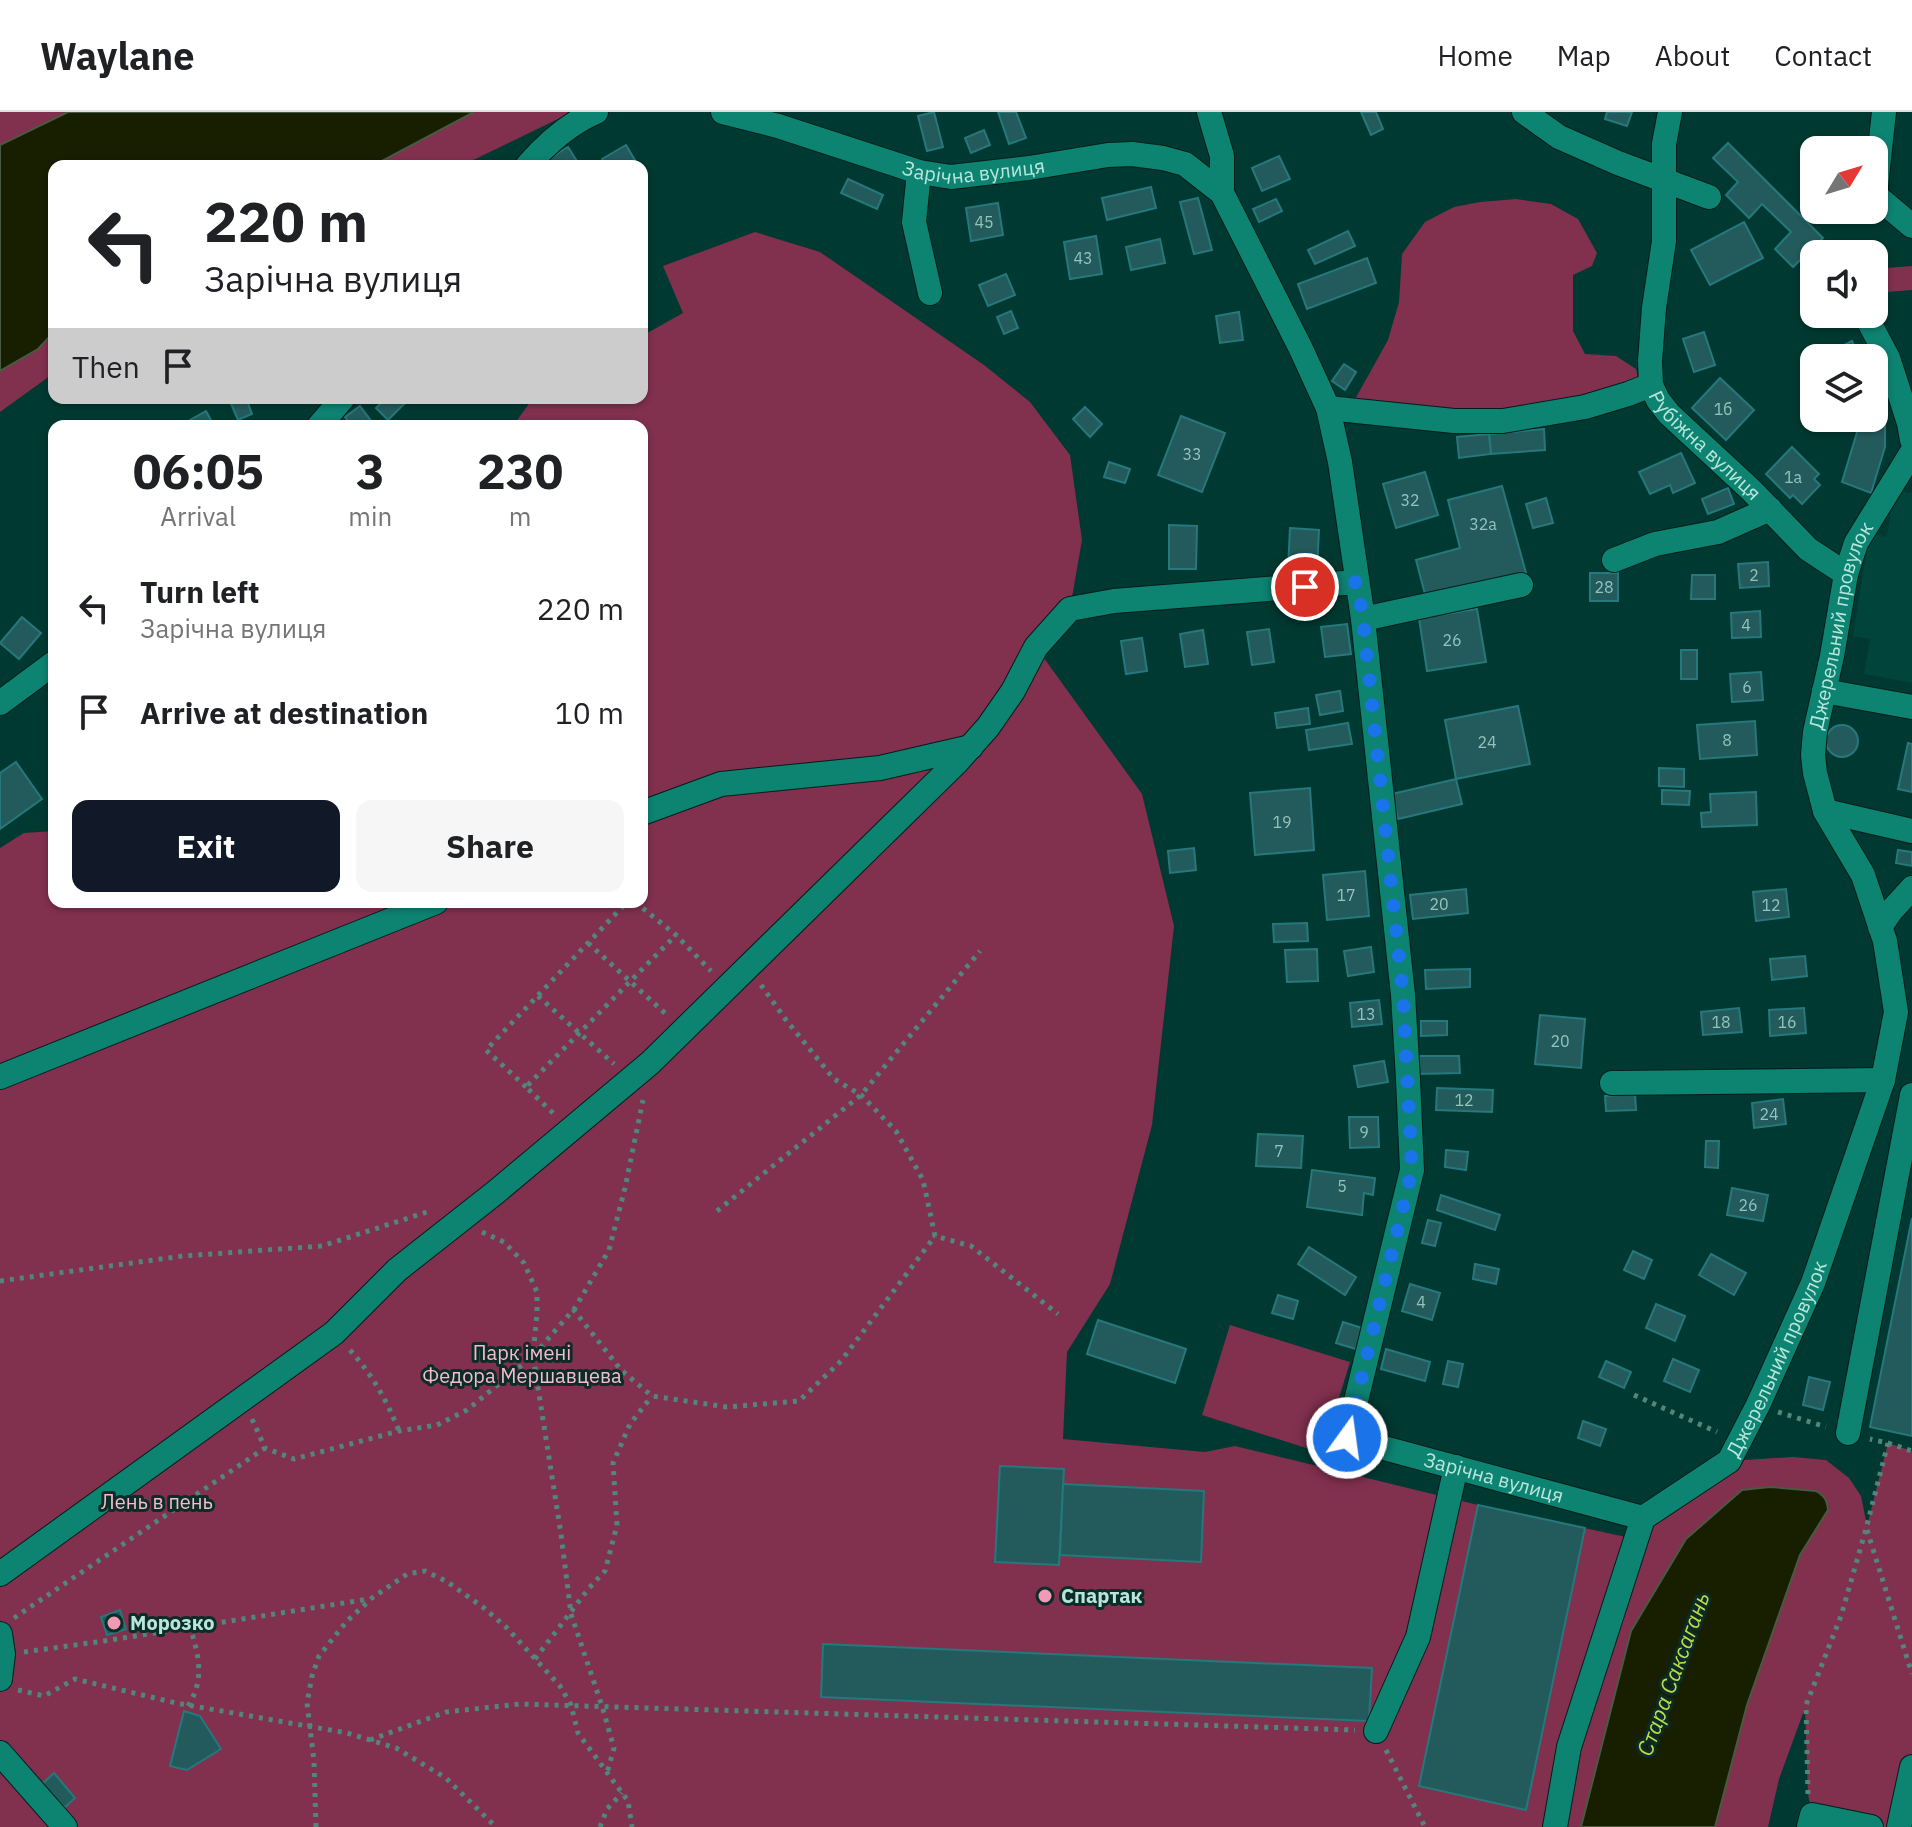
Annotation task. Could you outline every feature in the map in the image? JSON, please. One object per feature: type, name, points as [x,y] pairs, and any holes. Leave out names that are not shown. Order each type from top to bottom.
[{"type":"street","points":[[532,160],[549,141],[596,112]]},
{"type":"street","name":"Зарічна вулиця","points":[[723,112],[778,126],[919,172],[951,177],[1132,154],[1185,164],[1222,193],[1328,408],[1340,462],[1363,619],[1403,995],[1412,1170],[1347,1438],[1643,1518]]},
{"type":"street","name":"Зарічна вулиця","points":[[1209,112],[1222,156],[1222,193]]},
{"type":"street","points":[[1524,112],[1559,137],[1709,197]]},
{"type":"street","name":"Рубіжна вулиця","points":[[1670,112],[1664,144],[1664,241],[1654,308],[1651,385],[1669,414],[1808,549],[1846,574]]},
{"type":"street","points":[[1884,112],[1875,195],[1912,226]]},
{"type":"street","points":[[919,172],[914,222],[930,293]]},
{"type":"street","points":[[1872,328],[1888,358],[1912,440]]},
{"type":"street","points":[[1328,408],[1454,421],[1503,421],[1585,407],[1651,385]]},
{"type":"street","points":[[324,420],[338,404]]},
{"type":"street","name":"Джерельний провулок","points":[[1643,1518],[1729,1461],[1813,1283],[1883,1080],[1896,1012],[1885,941],[1863,875],[1825,811],[1813,755],[1846,574],[1856,543],[1912,452]]},
{"type":"street","points":[[1614,560],[1655,544],[1718,532],[1770,509]]},
{"type":"street","points":[[0,1574],[334,1333],[397,1270],[650,1063],[971,747],[1013,691],[1036,647],[1070,609],[1114,601],[1357,582]]},
{"type":"street","points":[[1363,619],[1521,585]]},
{"type":"street","points":[[0,703],[48,667]]},
{"type":"street","points":[[1824,691],[1912,707]]},
{"type":"street","points":[[648,811],[721,784],[880,768],[971,747]]},
{"type":"street","points":[[1825,811],[1912,831]]},
{"type":"street","points":[[1880,927],[1912,888]]},
{"type":"street","points":[[0,1077],[421,908]]},
{"type":"street","points":[[1612,1083],[1883,1080]]},
{"type":"street","points":[[1848,1433],[1912,1095]]},
{"type":"street","points":[[1376,1731],[1418,1637],[1456,1467]]},
{"type":"street","points":[[1555,1827],[1569,1747],[1643,1518]]},
{"type":"street","points":[[0,1753],[65,1827]]},
{"type":"street","points":[[1899,1827],[1912,1767]]},
{"type":"street","points":[[1810,1821],[1871,1827]]},
{"type":"path","points":[[570,1130],[486,1050],[621,908]]},
{"type":"path","points":[[642,908],[730,986]]},
{"type":"path","points":[[526,1087],[676,935]]},
{"type":"path","points":[[588,943],[684,1031]]},
{"type":"path","points":[[717,1211],[861,1095],[980,951]]},
{"type":"path","points":[[573,1309],[621,1370],[652,1396],[727,1407],[799,1401],[841,1361],[935,1236],[923,1180],[896,1131],[861,1095],[834,1079],[749,968]]},
{"type":"path","points":[[538,996],[631,1079]]},
{"type":"path","points":[[6,1656],[265,1448],[294,1459],[399,1431],[437,1425],[467,1410],[533,1356],[573,1309],[609,1250],[650,1063]]},
{"type":"path","points":[[0,1281],[183,1256],[322,1246],[432,1210]]},
{"type":"path","points":[[445,1232],[466,1229],[486,1233],[504,1242],[524,1263],[537,1292],[533,1356],[571,1614],[614,1748],[607,1773]]},
{"type":"path","points":[[935,1236],[971,1246],[1058,1314]]},
{"type":"path","points":[[334,1333],[376,1383],[399,1431]]},
{"type":"path","points":[[1634,1395],[1739,1442]]},
{"type":"path","points":[[535,1659],[605,1571],[617,1525],[613,1463],[630,1424],[652,1396]]},
{"type":"path","points":[[1758,1405],[1912,1451]]},
{"type":"path","points":[[1810,1821],[1806,1705],[1841,1616],[1888,1443]]},
{"type":"path","points":[[1866,1529],[1912,1674]]},
{"type":"path","points":[[316,1827],[314,1761],[307,1703],[319,1656],[347,1621],[372,1598],[407,1574],[425,1571],[446,1581],[484,1608],[507,1628],[560,1686],[571,1705],[578,1733],[628,1801],[632,1827]]},
{"type":"path","points":[[6,1656],[372,1598]]},
{"type":"path","points":[[188,1706],[197,1690],[198,1670],[198,1655],[190,1627]]},
{"type":"path","points":[[6,1656],[44,1696],[75,1679],[188,1706],[347,1733],[396,1748],[446,1778],[496,1827]]},
{"type":"path","points":[[370,1740],[446,1712],[520,1704],[1376,1731],[1425,1827]]},
{"type":"path","points":[[600,1827],[607,1809],[622,1793]]},
{"type":"shaded area","points":[[1894,490],[1912,493],[1912,683],[1864,674],[1870,639],[1853,636],[1869,534],[1887,537]]},
{"type":"green space","points":[[0,112],[68,112],[0,145]]},
{"type":"green space","points":[[474,112],[591,112],[562,117],[473,160],[384,160]]},
{"type":"green space","points":[[1516,199],[1551,204],[1578,219],[1597,253],[1592,266],[1573,275],[1573,331],[1585,354],[1616,356],[1636,369],[1639,382],[1530,415],[1349,410],[1388,340],[1399,302],[1402,254],[1425,222],[1454,207]]},
{"type":"green space","name":"Парк імені Федора Мершавцева","points":[[755,232],[820,252],[984,365],[1030,402],[1070,455],[1082,540],[1070,609],[1036,647],[1142,794],[1174,926],[1152,1125],[1110,1284],[1067,1352],[1063,1439],[1205,1452],[1235,1446],[1478,1505],[1635,1539],[1729,1461],[1793,1457],[1826,1460],[1849,1478],[1861,1496],[1867,1526],[1888,1443],[1912,1451],[1912,1767],[1899,1827],[1871,1827],[1812,1815],[1808,1794],[1805,1708],[1779,1779],[1768,1827],[1715,1827],[1747,1705],[1800,1555],[1828,1510],[1816,1491],[1770,1487],[1589,1800],[1581,1827],[0,1827],[0,848],[24,833],[48,831],[48,908],[648,908],[648,420],[517,420],[529,404],[648,404],[648,333],[683,313],[663,266]]},
{"type":"green space","points":[[1912,266],[1912,290],[1888,292],[1888,268]]},
{"type":"green space","points":[[48,338],[48,377],[0,412],[0,371],[38,349]]},
{"type":"green space","points":[[1230,1325],[1350,1362],[1322,1453],[1202,1415]]},
{"type":"water","points":[[68,112],[474,112],[384,160],[48,160],[48,338],[38,349],[0,371],[0,145]]},
{"type":"water","name":"Стара Саксагань","points":[[1770,1487],[1816,1491],[1825,1498],[1828,1510],[1800,1555],[1747,1705],[1715,1827],[1581,1827],[1631,1631],[1686,1539],[1742,1490]]},
{"type":"building","points":[[934,112],[943,147],[927,151],[918,116]]},
{"type":"building","points":[[998,112],[1016,112],[1026,138],[1009,144]]},
{"type":"building","points":[[1361,112],[1376,112],[1383,129],[1371,135]]},
{"type":"building","points":[[1607,112],[1632,112],[1627,126],[1605,119]]},
{"type":"building","points":[[984,130],[990,145],[971,153],[965,138]]},
{"type":"building","points":[[1728,143],[1800,215],[1800,224],[1809,224],[1823,238],[1800,240],[1800,260],[1793,267],[1775,249],[1791,232],[1762,204],[1749,218],[1726,195],[1738,182],[1713,158]]},
{"type":"building","points":[[626,145],[635,160],[603,160]]},
{"type":"building","points":[[568,147],[576,160],[546,160]]},
{"type":"building","points":[[1279,156],[1290,179],[1262,191],[1252,168]]},
{"type":"building","points":[[848,179],[883,195],[877,209],[841,193]]},
{"type":"building","points":[[1151,187],[1156,208],[1107,220],[1102,198]]},
{"type":"building","points":[[1198,198],[1212,250],[1194,254],[1180,202]]},
{"type":"building","points":[[1276,199],[1282,211],[1259,222],[1253,209]]},
{"type":"building","points":[[998,203],[1003,235],[971,241],[966,208]]},
{"type":"building","points":[[1744,222],[1763,258],[1710,285],[1691,250]]},
{"type":"building","points":[[1348,231],[1355,246],[1315,264],[1308,250]]},
{"type":"building","points":[[1096,236],[1102,274],[1070,279],[1064,242]]},
{"type":"building","points":[[1160,239],[1165,263],[1131,270],[1126,247]]},
{"type":"building","points":[[1367,258],[1376,283],[1307,309],[1298,284]]},
{"type":"building","points":[[1006,274],[1015,295],[988,306],[979,285]]},
{"type":"building","points":[[1011,311],[1018,328],[1004,334],[997,317]]},
{"type":"building","points":[[1239,312],[1243,340],[1220,343],[1216,316]]},
{"type":"building","points":[[1704,332],[1715,365],[1694,372],[1683,339]]},
{"type":"building","points":[[1344,364],[1356,372],[1345,390],[1332,381]]},
{"type":"building","points":[[1720,378],[1754,410],[1726,440],[1692,408]]},
{"type":"building","points":[[231,404],[248,404],[252,414],[238,420]]},
{"type":"building","points":[[380,404],[404,404],[388,420],[376,408]]},
{"type":"building","points":[[360,406],[370,420],[347,420],[345,417]]},
{"type":"building","points":[[1085,407],[1102,424],[1090,437],[1073,419]]},
{"type":"building","points":[[206,411],[211,420],[190,420]]},
{"type":"building","points":[[1181,416],[1225,433],[1202,492],[1158,475]]},
{"type":"building","points":[[1544,429],[1545,450],[1491,454],[1489,434]]},
{"type":"building","points":[[1857,432],[1885,432],[1885,447],[1871,493],[1842,482]]},
{"type":"building","points":[[1489,434],[1491,454],[1459,458],[1457,437]]},
{"type":"building","points":[[1792,447],[1819,474],[1814,479],[1820,485],[1802,504],[1793,495],[1790,498],[1766,474]]},
{"type":"building","points":[[1681,453],[1695,483],[1673,493],[1670,485],[1650,494],[1639,472]]},
{"type":"building","points":[[1109,462],[1130,469],[1125,483],[1104,477]]},
{"type":"building","points":[[1425,472],[1438,515],[1396,528],[1383,484]]},
{"type":"building","points":[[1502,486],[1526,573],[1426,598],[1416,560],[1460,548],[1448,500]]},
{"type":"building","points":[[1728,488],[1734,504],[1708,514],[1702,499]]},
{"type":"building","points":[[1546,498],[1553,523],[1533,528],[1526,504]]},
{"type":"building","points":[[1169,525],[1197,526],[1196,569],[1169,569]]},
{"type":"building","points":[[1290,528],[1319,530],[1317,570],[1288,569]]},
{"type":"building","points":[[1768,562],[1769,586],[1740,588],[1738,564]]},
{"type":"building","points":[[1590,573],[1618,573],[1618,601],[1590,601]]},
{"type":"building","points":[[1692,575],[1715,575],[1715,599],[1691,599]]},
{"type":"building","points":[[1477,609],[1486,662],[1427,671],[1419,618]]},
{"type":"building","points":[[1760,611],[1761,637],[1732,638],[1731,613]]},
{"type":"building","points":[[22,617],[41,633],[19,659],[0,643]]},
{"type":"building","points":[[1347,624],[1351,654],[1325,657],[1321,627]]},
{"type":"building","points":[[1269,629],[1274,662],[1252,665],[1247,632]]},
{"type":"building","points":[[1203,630],[1208,664],[1185,667],[1180,634]]},
{"type":"building","points":[[1142,638],[1147,671],[1126,674],[1121,641]]},
{"type":"building","points":[[1681,650],[1697,650],[1697,679],[1681,679]]},
{"type":"building","points":[[1761,672],[1763,700],[1732,702],[1730,674]]},
{"type":"building","points":[[1340,691],[1343,711],[1320,715],[1316,695]]},
{"type":"building","points":[[1518,706],[1530,764],[1456,779],[1445,720]]},
{"type":"building","points":[[1308,708],[1310,724],[1277,728],[1275,713]]},
{"type":"building","points":[[1755,721],[1757,755],[1700,759],[1697,725]]},
{"type":"building","points":[[1348,723],[1352,744],[1309,750],[1306,730]]},
{"type":"building","points":[[1842,725],[1854,729],[1858,741],[1854,753],[1842,757],[1830,753],[1826,741],[1830,729]]},
{"type":"building","points":[[1908,743],[1912,744],[1912,792],[1898,789]]},
{"type":"building","points":[[16,762],[42,799],[0,829],[0,773]]},
{"type":"building","points":[[1659,768],[1684,769],[1684,787],[1659,786]]},
{"type":"building","points":[[1456,779],[1462,804],[1398,819],[1392,794]]},
{"type":"building","points":[[1310,788],[1314,850],[1255,855],[1250,793]]},
{"type":"building","points":[[1662,790],[1690,791],[1689,805],[1662,804]]},
{"type":"building","points":[[1756,792],[1757,825],[1702,827],[1701,813],[1711,812],[1710,794]]},
{"type":"building","points":[[1194,848],[1196,870],[1170,873],[1168,851]]},
{"type":"building","points":[[1898,850],[1912,852],[1912,866],[1896,863]]},
{"type":"building","points":[[1365,871],[1369,916],[1327,920],[1323,875]]},
{"type":"building","points":[[1466,889],[1468,913],[1413,919],[1410,895]]},
{"type":"building","points":[[1786,889],[1789,917],[1756,921],[1753,892]]},
{"type":"building","points":[[1307,923],[1308,941],[1274,942],[1273,924]]},
{"type":"building","points":[[1371,947],[1374,972],[1348,976],[1344,951]]},
{"type":"building","points":[[1317,949],[1318,981],[1287,982],[1285,950]]},
{"type":"building","points":[[1805,956],[1807,976],[1772,980],[1770,959]]},
{"type":"building","points":[[1470,969],[1470,987],[1426,989],[1425,970]]},
{"type":"building","points":[[1379,1000],[1382,1024],[1352,1027],[1350,1003]]},
{"type":"building","points":[[1739,1008],[1742,1032],[1703,1035],[1701,1012]]},
{"type":"building","points":[[1804,1008],[1806,1033],[1770,1036],[1769,1010]]},
{"type":"building","points":[[1540,1015],[1585,1019],[1581,1068],[1535,1064]]},
{"type":"building","points":[[1421,1021],[1447,1021],[1447,1035],[1421,1036]]},
{"type":"building","points":[[1417,1056],[1459,1056],[1460,1073],[1417,1074]]},
{"type":"building","points":[[1384,1061],[1388,1082],[1358,1087],[1354,1066]]},
{"type":"building","points":[[1437,1088],[1493,1090],[1492,1112],[1436,1110]]},
{"type":"building","points":[[1635,1094],[1636,1110],[1606,1111],[1605,1096]]},
{"type":"building","points":[[1783,1099],[1786,1124],[1754,1128],[1752,1103]]},
{"type":"building","points":[[1349,1117],[1378,1117],[1379,1147],[1350,1148]]},
{"type":"building","points":[[1258,1134],[1303,1136],[1301,1168],[1256,1166]]},
{"type":"building","points":[[1706,1141],[1719,1141],[1718,1168],[1705,1167]]},
{"type":"building","points":[[1446,1150],[1468,1152],[1466,1170],[1445,1167]]},
{"type":"building","points":[[1312,1170],[1375,1178],[1373,1195],[1364,1193],[1362,1215],[1307,1207]]},
{"type":"building","points":[[1732,1188],[1768,1195],[1763,1221],[1727,1215]]},
{"type":"building","points":[[1441,1195],[1500,1215],[1495,1230],[1437,1210]]},
{"type":"building","points":[[1912,1218],[1912,1436],[1870,1427]]},
{"type":"building","points":[[1428,1220],[1441,1223],[1435,1246],[1422,1243]]},
{"type":"building","points":[[1309,1247],[1356,1277],[1345,1295],[1298,1264]]},
{"type":"building","points":[[1633,1251],[1652,1260],[1644,1279],[1624,1270]]},
{"type":"building","points":[[1711,1254],[1746,1273],[1734,1295],[1699,1275]]},
{"type":"building","points":[[1475,1264],[1499,1269],[1496,1284],[1473,1279]]},
{"type":"building","points":[[1410,1284],[1440,1293],[1432,1320],[1402,1311]]},
{"type":"building","points":[[1278,1295],[1298,1301],[1293,1319],[1272,1313]]},
{"type":"building","points":[[1656,1304],[1685,1316],[1675,1341],[1646,1328]]},
{"type":"building","points":[[1098,1320],[1186,1349],[1175,1383],[1087,1354]]},
{"type":"building","points":[[1343,1322],[1365,1329],[1359,1350],[1336,1343]]},
{"type":"building","points":[[1386,1349],[1430,1362],[1425,1381],[1381,1369]]},
{"type":"building","points":[[1673,1359],[1699,1370],[1690,1392],[1664,1381]]},
{"type":"building","points":[[1448,1361],[1463,1364],[1458,1387],[1443,1384]]},
{"type":"building","points":[[1606,1361],[1631,1372],[1624,1388],[1599,1377]]},
{"type":"building","points":[[1809,1377],[1830,1382],[1823,1410],[1803,1405]]},
{"type":"building","points":[[1583,1421],[1606,1429],[1600,1446],[1578,1438]]},
{"type":"building","points":[[1000,1466],[1064,1469],[1059,1565],[995,1562]]},
{"type":"building","points":[[1063,1484],[1204,1491],[1201,1562],[1060,1555]]},
{"type":"building","points":[[1478,1505],[1585,1528],[1526,1810],[1419,1786]]},
{"type":"building","name":"Морозко","points":[[120,1610],[126,1629],[107,1635],[101,1617]]},
{"type":"building","points":[[823,1644],[1372,1668],[1369,1721],[821,1697]]},
{"type":"building","points":[[184,1711],[200,1716],[221,1749],[187,1770],[170,1766]]},
{"type":"building","points":[[54,1773],[75,1798],[64,1808],[42,1784]]},
{"type":"place","name":"Спартак","points":[[1045,1596]]},
{"type":"place","name":"Морозко","points":[[114,1623]]},
{"type":"route","points":[[1305,587],[1357,582],[1403,995],[1408,1079],[1412,1170],[1347,1438]]},
{"type":"park label","name":"Лень в пень","points":[[157,1502]]}]
